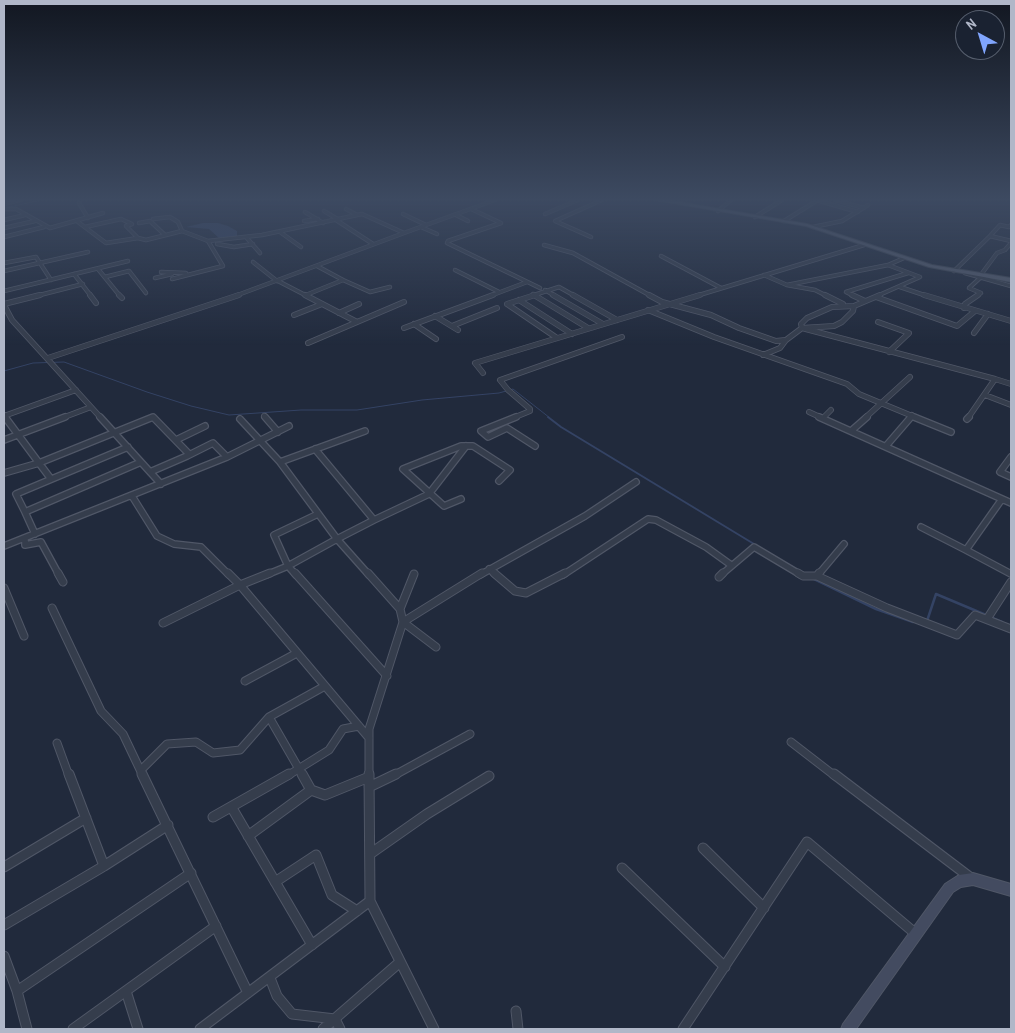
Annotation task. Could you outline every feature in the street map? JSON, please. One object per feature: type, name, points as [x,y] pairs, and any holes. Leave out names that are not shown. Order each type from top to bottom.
[{"type":"main road","points":[[874,248],[954,271],[980,277],[1011,280]]},
{"type":"main road","points":[[848,1029],[949,888],[959,881],[973,879],[1011,890]]},
{"type":"street","points":[[172,279],[223,266],[212,248]]},
{"type":"street","points":[[256,248],[260,253]]},
{"type":"street","points":[[50,361],[278,281],[362,248]]},
{"type":"street","points":[[458,248],[542,289],[603,324]]},
{"type":"street","points":[[554,248],[573,253],[662,302],[711,315],[739,328],[776,341],[786,340]]},
{"type":"street","points":[[483,372],[475,363],[853,248]]},
{"type":"street","points":[[954,271],[977,248]]},
{"type":"street","points":[[964,308],[965,304],[981,293],[969,288],[980,277],[997,253],[1006,248]]},
{"type":"street","points":[[4,271],[88,252]]},
{"type":"street","points":[[661,256],[721,288]]},
{"type":"street","points":[[4,263],[36,257],[51,280]]},
{"type":"street","points":[[787,285],[888,265],[904,258]]},
{"type":"street","points":[[4,291],[128,262]]},
{"type":"street","points":[[252,262],[278,281],[357,322]]},
{"type":"street","points":[[802,328],[801,324],[807,318],[832,307],[854,306],[920,277],[888,265]]},
{"type":"street","points":[[317,266],[370,292],[390,287]]},
{"type":"street","points":[[98,269],[122,298]]},
{"type":"street","points":[[455,270],[499,292]]},
{"type":"street","points":[[105,277],[129,271],[146,293]]},
{"type":"street","points":[[161,272],[193,273]]},
{"type":"street","points":[[155,278],[176,273]]},
{"type":"street","points":[[866,301],[846,292],[908,273]]},
{"type":"street","points":[[74,274],[96,303]]},
{"type":"street","points":[[764,275],[787,285],[815,290],[847,306]]},
{"type":"street","points":[[980,277],[1011,286]]},
{"type":"street","points":[[306,295],[343,280]]},
{"type":"street","points":[[404,328],[527,282]]},
{"type":"street","points":[[83,284],[4,304],[12,320],[161,484]]},
{"type":"street","points":[[557,338],[507,306],[509,303],[542,289],[559,287],[617,320]]},
{"type":"street","points":[[900,287],[1011,321]]},
{"type":"street","points":[[533,294],[588,328]]},
{"type":"street","points":[[876,297],[957,326],[975,311]]},
{"type":"street","points":[[519,300],[572,334]]},
{"type":"street","points":[[308,343],[404,302]]},
{"type":"street","points":[[294,315],[322,304]]},
{"type":"street","points":[[339,313],[359,304]]},
{"type":"street","points":[[763,355],[780,348],[786,340],[802,328],[834,326],[853,311],[854,306]]},
{"type":"street","points":[[452,326],[497,308]]},
{"type":"street","points":[[648,310],[763,355],[847,384],[855,392],[951,432]]},
{"type":"street","points":[[974,333],[988,314]]},
{"type":"street","points":[[435,316],[458,330]]},
{"type":"street","points":[[878,322],[909,334],[889,352]]},
{"type":"street","points":[[414,324],[436,339]]},
{"type":"street","points":[[802,328],[1011,384]]},
{"type":"street","points":[[535,446],[507,428],[488,437],[481,431],[530,411],[508,391],[500,380],[622,336]]},
{"type":"street","points":[[851,431],[910,377]]},
{"type":"street","points":[[967,419],[996,379]]},
{"type":"street","points":[[51,479],[4,415],[76,390]]},
{"type":"street","points":[[985,395],[1011,405]]},
{"type":"street","points":[[4,440],[91,407]]},
{"type":"street","points":[[823,418],[831,410]]},
{"type":"street","points":[[809,412],[1011,503]]},
{"type":"street","points":[[886,446],[912,415]]},
{"type":"street","points":[[264,416],[278,432]]},
{"type":"street","points":[[4,473],[38,463],[153,417],[188,452],[187,456]]},
{"type":"street","points":[[240,418],[280,462],[337,539],[400,609],[403,622],[369,729],[370,901],[434,1029]]},
{"type":"street","points":[[176,440],[206,426]]},
{"type":"street","points":[[4,546],[227,457],[289,426]]},
{"type":"street","points":[[280,462],[365,431]]},
{"type":"street","points":[[335,434],[342,439]]},
{"type":"street","points":[[150,472],[214,444],[227,457]]},
{"type":"street","points":[[461,499],[444,506],[403,469],[461,446],[473,446],[510,470],[498,481]]},
{"type":"street","points":[[163,623],[240,585],[288,566],[374,520],[429,494],[466,446]]},
{"type":"street","points":[[34,534],[25,512],[14,495],[128,447]]},
{"type":"street","points":[[315,449],[374,520]]},
{"type":"street","points":[[1011,457],[1000,472],[1011,477]]},
{"type":"street","points":[[25,512],[141,462]]},
{"type":"street","points":[[403,622],[489,569],[585,516],[636,482]]},
{"type":"street","points":[[132,496],[158,536],[174,544],[201,547],[240,585],[369,738]]},
{"type":"street","points":[[966,550],[1002,499]]},
{"type":"street","points":[[318,514],[274,535],[288,566],[387,676]]},
{"type":"street","points":[[489,569],[515,591],[526,593],[559,577],[648,519],[656,520],[678,534],[706,547],[731,565]]},
{"type":"street","points":[[921,527],[1011,574]]},
{"type":"street","points":[[25,538],[25,545],[41,542],[63,582]]},
{"type":"street","points":[[814,576],[844,544]]},
{"type":"street","points":[[719,577],[754,547],[804,576],[814,576],[887,608],[957,635],[975,615],[988,617],[1011,629]]},
{"type":"street","points":[[400,609],[414,574]]},
{"type":"street","points":[[988,617],[1011,582]]},
{"type":"street","points":[[4,588],[24,636]]},
{"type":"street","points":[[52,608],[101,711],[122,734],[141,770],[248,993]]},
{"type":"street","points":[[403,622],[436,647]]},
{"type":"street","points":[[245,681],[297,653]]},
{"type":"street","points":[[141,770],[166,744],[196,742],[213,753],[240,750],[269,717],[325,686]]},
{"type":"street","points":[[269,717],[311,790],[325,795],[369,777]]},
{"type":"street","points":[[213,817],[232,808],[329,750],[343,729],[359,726]]},
{"type":"street","points":[[369,787],[416,765],[470,734]]},
{"type":"street","points":[[791,742],[973,879]]},
{"type":"street","points":[[58,744],[104,866]]},
{"type":"street","points":[[370,854],[427,814],[489,776]]},
{"type":"street","points":[[248,836],[311,790]]},
{"type":"street","points":[[232,808],[312,945]]},
{"type":"street","points":[[4,866],[86,818]]},
{"type":"street","points":[[4,925],[104,866],[168,825]]},
{"type":"street","points":[[684,1029],[807,842],[916,934]]},
{"type":"street","points":[[703,848],[764,908]]},
{"type":"street","points":[[276,882],[316,855],[332,895],[357,911]]},
{"type":"street","points":[[622,868],[725,966]]},
{"type":"street","points":[[16,991],[191,873]]},
{"type":"street","points":[[200,1029],[370,901]]},
{"type":"street","points":[[73,1029],[216,926]]},
{"type":"street","points":[[4,956],[27,1029]]},
{"type":"street","points":[[323,1029],[400,962]]},
{"type":"street","points":[[270,978],[277,996],[292,1014],[335,1019]]},
{"type":"street","points":[[126,991],[138,1029]]},
{"type":"street","points":[[516,1011],[518,1029]]},
{"type":"street","points":[[335,1019],[340,1029]]},
{"type":"waterway","points":[[4,371],[33,363],[64,362],[147,392],[191,406],[229,415],[301,410],[357,410],[422,400],[499,393],[513,389],[550,418]]},
{"type":"waterway","points":[[548,417],[561,427],[754,544]]},
{"type":"waterway","points":[[786,563],[800,571]]},
{"type":"waterway","points":[[812,578],[876,609],[913,622]]},
{"type":"waterway","points":[[927,621],[936,594],[986,615]]},
{"type":"waterway","points":[[990,617],[1002,622]]}]
